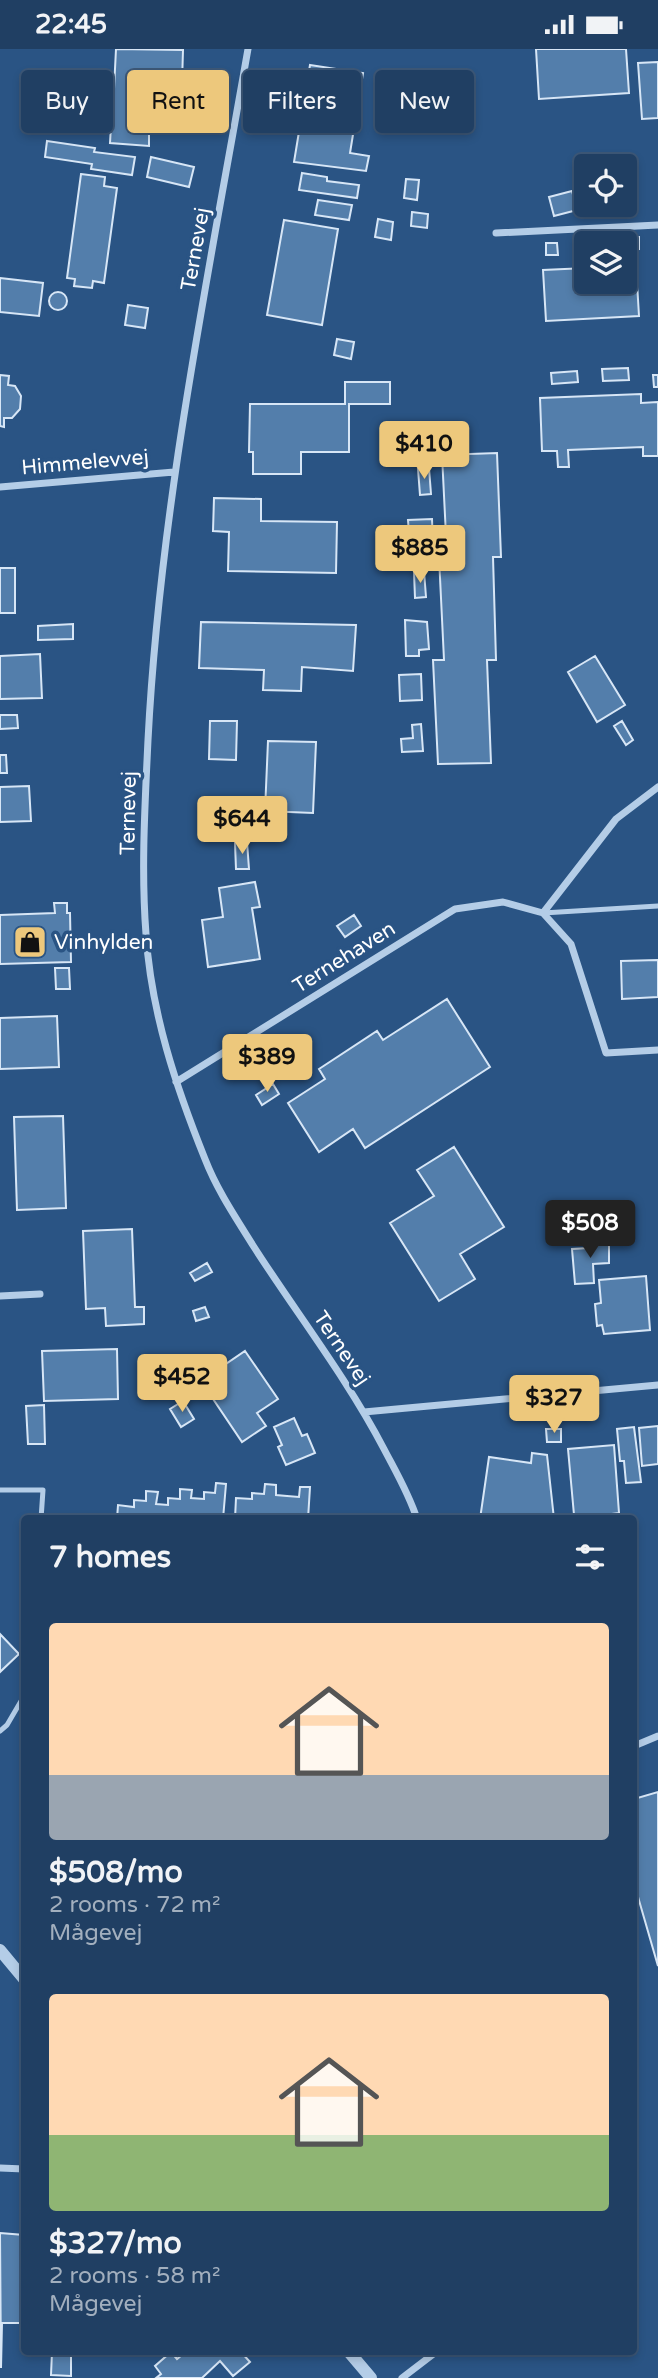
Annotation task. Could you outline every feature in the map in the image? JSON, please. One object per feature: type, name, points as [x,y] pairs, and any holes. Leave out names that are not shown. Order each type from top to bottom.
[{"type":"street","name":"Ternevej","points":[[248,49],[174,472],[152,661],[144,833],[146,935],[155,1001],[176,1081],[206,1163],[222,1197],[364,1412],[410,1499],[416,1515]]},
{"type":"street","points":[[496,233],[658,225]]},
{"type":"street","name":"Himmelevvej","points":[[0,487],[174,472]]},
{"type":"street","points":[[658,787],[616,820],[542,913],[571,944],[606,1053],[658,1050]]},
{"type":"street","name":"Ternehaven","points":[[176,1081],[455,909],[503,902],[542,913]]},
{"type":"street","points":[[0,1296],[40,1294]]},
{"type":"street","points":[[364,1412],[658,1385]]},
{"type":"street","points":[[637,1745],[658,1736]]},
{"type":"street","points":[[0,1951],[21,1976]]},
{"type":"street","points":[[0,2168],[21,2169]]},
{"type":"street","points":[[352,2355],[372,2378]]},
{"type":"street","points":[[402,2378],[432,2355]]},
{"type":"lane","name":"Ternehaven","points":[[542,913],[658,907]]},
{"type":"lane","points":[[0,1490],[43,1490],[41,1515]]},
{"type":"lane","points":[[0,1731],[7,1725],[21,1701]]},
{"type":"building","points":[[116,49],[183,50],[182,70],[127,70],[127,133],[153,133],[149,134],[149,146],[110,143],[111,133],[113,133]]},
{"type":"building","points":[[536,49],[626,49],[629,93],[539,99]]},
{"type":"building","points":[[658,62],[658,118],[642,119],[638,63]]},
{"type":"building","points":[[310,65],[343,70],[309,70]]},
{"type":"building","points":[[299,133],[353,133],[350,153],[369,156],[366,171],[294,162]]},
{"type":"building","points":[[47,141],[95,148],[94,152],[135,157],[132,175],[91,169],[92,164],[45,157]]},
{"type":"building","points":[[151,157],[194,167],[189,187],[147,177]]},
{"type":"building","points":[[302,173],[327,177],[327,181],[359,185],[357,198],[299,190]]},
{"type":"building","points":[[81,174],[105,177],[104,186],[117,188],[104,283],[93,281],[92,288],[74,286],[75,279],[67,278]]},
{"type":"building","points":[[406,179],[419,180],[417,200],[404,198]]},
{"type":"building","points":[[572,191],[574,211],[554,216],[549,197]]},
{"type":"building","points":[[318,200],[352,205],[349,220],[315,215]]},
{"type":"building","points":[[412,212],[428,214],[427,228],[411,226]]},
{"type":"building","points":[[378,219],[393,222],[391,240],[375,237]]},
{"type":"building","points":[[284,220],[338,229],[322,325],[267,315]]},
{"type":"building","points":[[546,243],[557,243],[558,255],[546,255]]},
{"type":"building","points":[[574,269],[574,294],[637,294],[637,283],[639,316],[546,321],[543,270]]},
{"type":"building","points":[[0,278],[43,283],[39,316],[0,312]]},
{"type":"building","points":[[54,292],[62,292],[67,301],[65,308],[54,310],[49,305],[49,297]]},
{"type":"building","points":[[128,305],[148,308],[145,328],[125,325]]},
{"type":"building","points":[[337,339],[354,342],[351,359],[334,355]]},
{"type":"building","points":[[628,368],[629,380],[603,381],[602,369]]},
{"type":"building","points":[[577,371],[578,382],[552,384],[551,373]]},
{"type":"building","points":[[0,375],[9,376],[8,385],[15,386],[21,396],[20,409],[12,418],[4,418],[4,427],[0,426]]},
{"type":"building","points":[[653,375],[658,375],[658,387],[654,387]]},
{"type":"building","points":[[345,382],[390,382],[390,404],[349,404],[349,452],[301,452],[301,474],[253,474],[253,452],[249,452],[250,404],[345,404]]},
{"type":"building","points":[[641,394],[641,403],[658,402],[658,456],[643,456],[643,447],[568,450],[569,467],[558,467],[557,451],[542,451],[540,398]]},
{"type":"building","points":[[497,453],[501,557],[493,557],[496,660],[487,660],[491,763],[438,764],[433,660],[444,660],[439,557],[447,556],[442,455]]},
{"type":"building","points":[[429,468],[431,494],[420,495],[418,469]]},
{"type":"building","points":[[214,498],[261,499],[261,521],[337,522],[336,573],[228,571],[229,532],[213,531]]},
{"type":"building","points":[[432,519],[433,546],[421,547],[420,533],[409,534],[408,520]]},
{"type":"building","points":[[0,568],[15,568],[15,613],[0,613]]},
{"type":"building","points":[[424,571],[426,597],[415,598],[414,572]]},
{"type":"building","points":[[405,620],[427,622],[429,649],[419,650],[419,656],[406,656]]},
{"type":"building","points":[[201,622],[356,625],[353,671],[302,667],[301,691],[263,690],[264,670],[199,668]]},
{"type":"building","points":[[73,624],[73,639],[38,640],[38,626]]},
{"type":"building","points":[[40,654],[42,698],[0,699],[0,656]]},
{"type":"building","points":[[595,656],[625,705],[597,722],[568,672]]},
{"type":"building","points":[[421,674],[422,700],[400,701],[399,675]]},
{"type":"building","points":[[0,715],[17,715],[18,728],[0,729]]},
{"type":"building","points":[[210,721],[237,721],[236,760],[209,759]]},
{"type":"building","points":[[622,721],[633,740],[626,745],[614,726]]},
{"type":"building","points":[[421,724],[423,751],[402,752],[401,739],[413,738],[412,725]]},
{"type":"building","points":[[268,741],[316,742],[313,813],[265,811]]},
{"type":"building","points":[[0,755],[6,755],[7,773],[0,773]]},
{"type":"building","points":[[29,786],[31,821],[0,822],[0,787]]},
{"type":"building","points":[[247,842],[249,869],[236,869],[235,843]]},
{"type":"building","points":[[255,882],[260,907],[252,908],[260,959],[208,967],[202,920],[223,917],[219,888]]},
{"type":"building","points":[[54,903],[67,903],[67,913],[70,913],[71,962],[0,964],[0,915],[55,913]]},
{"type":"building","points":[[354,915],[361,926],[345,937],[337,926]]},
{"type":"building","points":[[658,960],[658,997],[622,999],[621,961]]},
{"type":"building","points":[[55,968],[69,968],[70,989],[56,989]]},
{"type":"building","points":[[447,999],[490,1067],[365,1148],[353,1129],[319,1152],[288,1103],[325,1079],[319,1069],[377,1031],[383,1040]]},
{"type":"building","points":[[57,1016],[59,1067],[0,1069],[0,1018]]},
{"type":"building","points":[[273,1084],[279,1094],[262,1105],[256,1095]]},
{"type":"building","points":[[63,1116],[66,1208],[17,1210],[14,1117]]},
{"type":"building","points":[[454,1147],[504,1227],[460,1254],[475,1279],[439,1301],[390,1223],[434,1196],[417,1170]]},
{"type":"building","points":[[132,1229],[135,1307],[144,1307],[144,1324],[106,1326],[105,1308],[86,1309],[83,1231]]},
{"type":"building","points":[[609,1238],[609,1263],[593,1264],[594,1283],[575,1284],[572,1249],[588,1248],[587,1239]]},
{"type":"building","points":[[207,1263],[212,1272],[195,1281],[190,1273]]},
{"type":"building","points":[[646,1276],[650,1330],[604,1334],[602,1325],[597,1326],[595,1304],[601,1303],[599,1280]]},
{"type":"building","points":[[205,1307],[209,1317],[196,1321],[193,1311]]},
{"type":"building","points":[[117,1349],[118,1399],[44,1401],[42,1351]]},
{"type":"building","points":[[245,1351],[278,1399],[257,1413],[266,1426],[242,1442],[201,1381]]},
{"type":"building","points":[[183,1401],[194,1419],[181,1427],[170,1409]]},
{"type":"building","points":[[44,1405],[45,1444],[28,1444],[26,1406]]},
{"type":"building","points":[[294,1418],[302,1436],[307,1434],[315,1453],[286,1465],[278,1447],[282,1445],[274,1427]]},
{"type":"building","points":[[658,1426],[658,1464],[642,1466],[639,1428]]},
{"type":"building","points":[[634,1427],[641,1482],[626,1483],[624,1461],[620,1461],[617,1429]]},
{"type":"building","points":[[546,1429],[561,1429],[561,1442],[547,1442]]},
{"type":"building","points":[[614,1445],[619,1513],[574,1515],[568,1449]]},
{"type":"building","points":[[532,1453],[547,1455],[554,1515],[481,1515],[489,1457],[531,1463]]},
{"type":"building","points":[[216,1483],[226,1484],[223,1515],[117,1515],[118,1505],[134,1507],[134,1500],[146,1501],[146,1491],[158,1492],[156,1504],[168,1505],[168,1498],[180,1499],[180,1489],[192,1490],[191,1498],[204,1499],[204,1492],[215,1493]]},
{"type":"building","points":[[265,1484],[276,1485],[276,1495],[299,1497],[300,1487],[310,1487],[308,1515],[235,1515],[236,1498],[252,1499],[252,1493],[264,1494]]},
{"type":"building","points":[[0,1634],[19,1654],[0,1672]]},
{"type":"building","points":[[658,1792],[658,1966],[637,1893],[637,1798]]},
{"type":"building","points":[[0,2233],[21,2235],[21,2323],[2,2323],[1,2368]]},
{"type":"building","points":[[52,2355],[71,2355],[71,2376],[51,2375]]},
{"type":"building","points":[[168,2355],[174,2355],[177,2359],[182,2355],[244,2355],[250,2362],[233,2376],[220,2361],[202,2378],[156,2378],[161,2374],[155,2366]]},
{"type":"place","name":"Vinhylden","points":[[30,942]]}]
